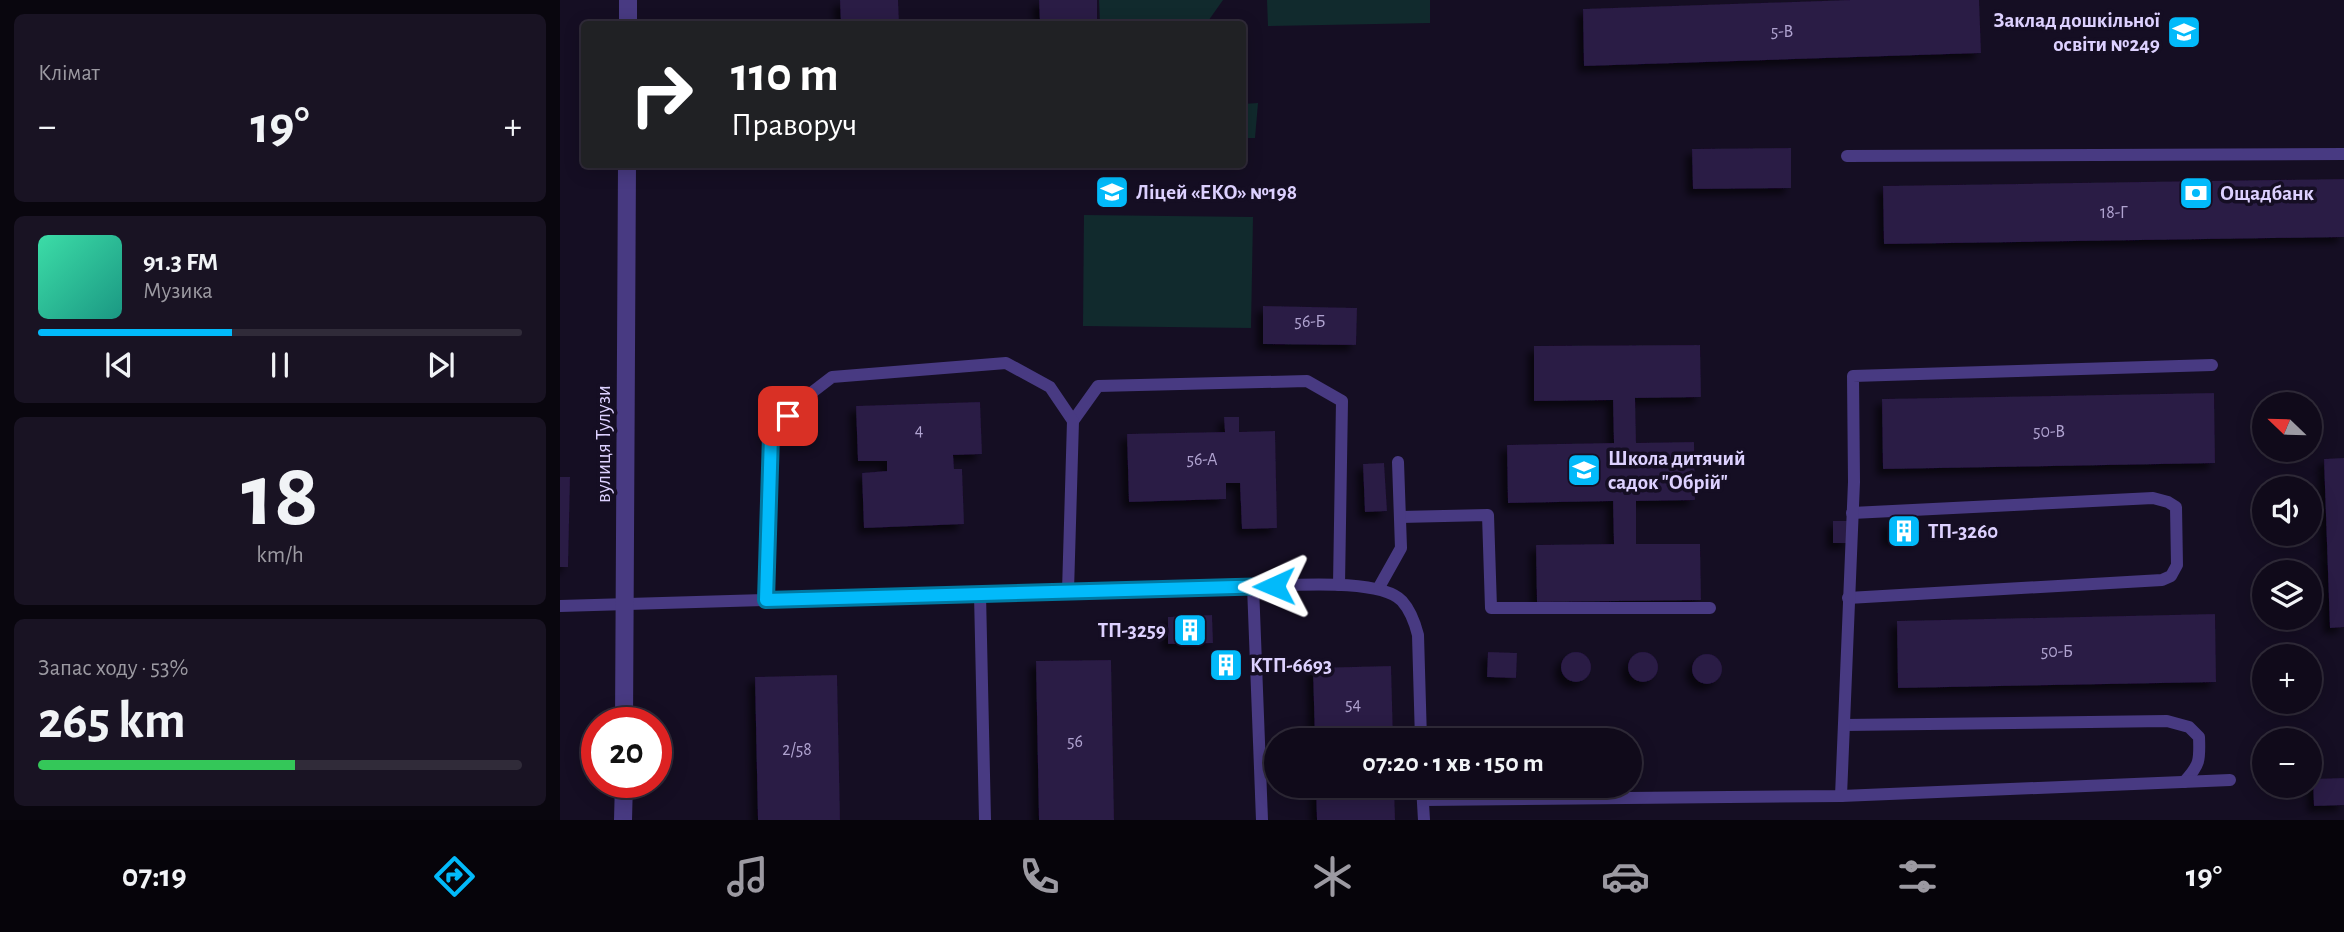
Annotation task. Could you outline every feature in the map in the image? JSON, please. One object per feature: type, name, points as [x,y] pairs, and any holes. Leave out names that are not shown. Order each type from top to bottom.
[{"type":"street","points":[[628,0],[628,21]]},
{"type":"street","name":"вулиця Тулузи","points":[[624,707],[627,168]]},
{"type":"street","points":[[623,820],[624,798]]},
{"type":"lane","points":[[1847,156],[2344,154]]},
{"type":"lane","points":[[766,600],[771,435],[806,397],[832,377],[1006,363],[1050,387],[1073,421]]},
{"type":"lane","points":[[1841,796],[1852,513],[1853,376],[2212,365]]},
{"type":"lane","points":[[1068,592],[1073,421],[1098,386],[1307,381],[1342,401],[1339,585]]},
{"type":"lane","points":[[1378,589],[1401,548],[1398,463]]},
{"type":"lane","points":[[1848,598],[2162,580],[2171,576],[2177,565],[2176,507],[2153,498],[1852,513]]},
{"type":"lane","points":[[1400,517],[1488,515],[1491,608],[1710,608]]},
{"type":"lane","points":[[560,606],[1253,586],[1339,585],[1378,589],[1401,599],[1414,621],[1418,635],[1421,728]]},
{"type":"lane","points":[[1253,586],[1262,820]]},
{"type":"lane","points":[[979,594],[985,820]]},
{"type":"lane","points":[[1844,724],[2167,721],[2189,727],[2199,737],[2200,757],[2197,768],[2184,782]]},
{"type":"lane","points":[[1424,820],[1423,800],[1841,796],[2230,780]]},
{"type":"green space","points":[[1099,0],[1223,0],[1208,21],[1100,21]]},
{"type":"green space","points":[[1267,0],[1430,0],[1430,23],[1268,26]]},
{"type":"green space","points":[[1258,103],[1255,138],[1246,138],[1246,104]]},
{"type":"green space","points":[[1084,215],[1253,217],[1251,328],[1083,326]]},
{"type":"building","points":[[840,0],[898,0],[899,21],[841,21]]},
{"type":"building","points":[[1039,0],[1097,0],[1097,21],[1040,21]]},
{"type":"building","points":[[1850,0],[1979,0],[1981,53],[1584,66],[1583,9]]},
{"type":"building","points":[[1791,148],[1791,188],[1693,189],[1692,149]]},
{"type":"building","points":[[2344,179],[2344,237],[1884,244],[1883,186]]},
{"type":"building","points":[[1263,306],[1357,308],[1356,345],[1263,344]]},
{"type":"building","points":[[1700,345],[1701,397],[1635,398],[1636,443],[1694,442],[1695,500],[1636,501],[1636,544],[1700,544],[1701,600],[1537,602],[1536,545],[1614,544],[1613,501],[1508,503],[1507,445],[1614,443],[1613,400],[1534,401],[1534,346]]},
{"type":"building","points":[[2214,393],[2215,463],[1883,469],[1882,399]]},
{"type":"building","points":[[980,402],[982,454],[953,455],[954,469],[962,469],[964,524],[864,528],[862,473],[887,471],[887,461],[858,461],[856,406]]},
{"type":"building","points":[[1224,417],[1239,417],[1239,432],[1275,431],[1277,528],[1242,529],[1240,483],[1226,483],[1226,499],[1129,502],[1127,434],[1225,432]]},
{"type":"building","points":[[2344,458],[2344,627],[2330,628],[2324,459]]},
{"type":"building","points":[[1384,463],[1387,511],[1365,512],[1363,464]]},
{"type":"building","points":[[560,477],[570,477],[568,567],[560,567]]},
{"type":"building","points":[[1833,521],[1848,521],[1849,543],[1833,543]]},
{"type":"building","name":"ТП-3260","points":[[1888,521],[1920,521],[1920,541],[1888,540]]},
{"type":"building","points":[[2215,614],[2216,682],[1898,688],[1897,621]]},
{"type":"building","name":"ТП-3259","points":[[1212,615],[1213,643],[1168,644],[1168,617]]},
{"type":"building","points":[[1488,652],[1517,653],[1516,678],[1487,677]]},
{"type":"building","points":[[1576,652],[1587,656],[1591,667],[1587,678],[1576,682],[1565,678],[1561,667],[1565,656]]},
{"type":"building","points":[[1643,652],[1654,656],[1658,667],[1654,678],[1643,682],[1632,678],[1628,667],[1632,656]]},
{"type":"building","points":[[1707,654],[1718,658],[1722,669],[1718,680],[1707,684],[1696,680],[1692,669],[1696,658]]},
{"type":"building","name":"КТП-6693","points":[[1235,657],[1236,673],[1217,673],[1217,658]]},
{"type":"building","points":[[1111,660],[1114,820],[1039,820],[1036,661]]},
{"type":"building","points":[[1391,666],[1393,728],[1315,728],[1313,668]]},
{"type":"building","points":[[837,675],[840,820],[758,820],[755,677]]},
{"type":"building","points":[[2344,778],[2344,805],[2314,806],[2314,798],[2322,798],[2322,779]]},
{"type":"building","points":[[1316,798],[1394,798],[1395,820],[1317,820]]},
{"type":"place","name":"Заклад дошкільної освіти №249","points":[[2184,32]]},
{"type":"place","name":"Ліцей «ЕКО» №198","points":[[1112,192]]},
{"type":"place","name":"Ощадбанк","points":[[2196,193]]},
{"type":"place","name":"Школа дитячий садок \"Обрій\"","points":[[1584,470]]},
{"type":"place","name":"ТП-3260","points":[[1904,531]]},
{"type":"place","name":"ТП-3259","points":[[1190,630]]},
{"type":"place","name":"КТП-6693","points":[[1226,665]]},
{"type":"route","points":[[788,416],[771,435],[766,600],[1274,586]]}]
